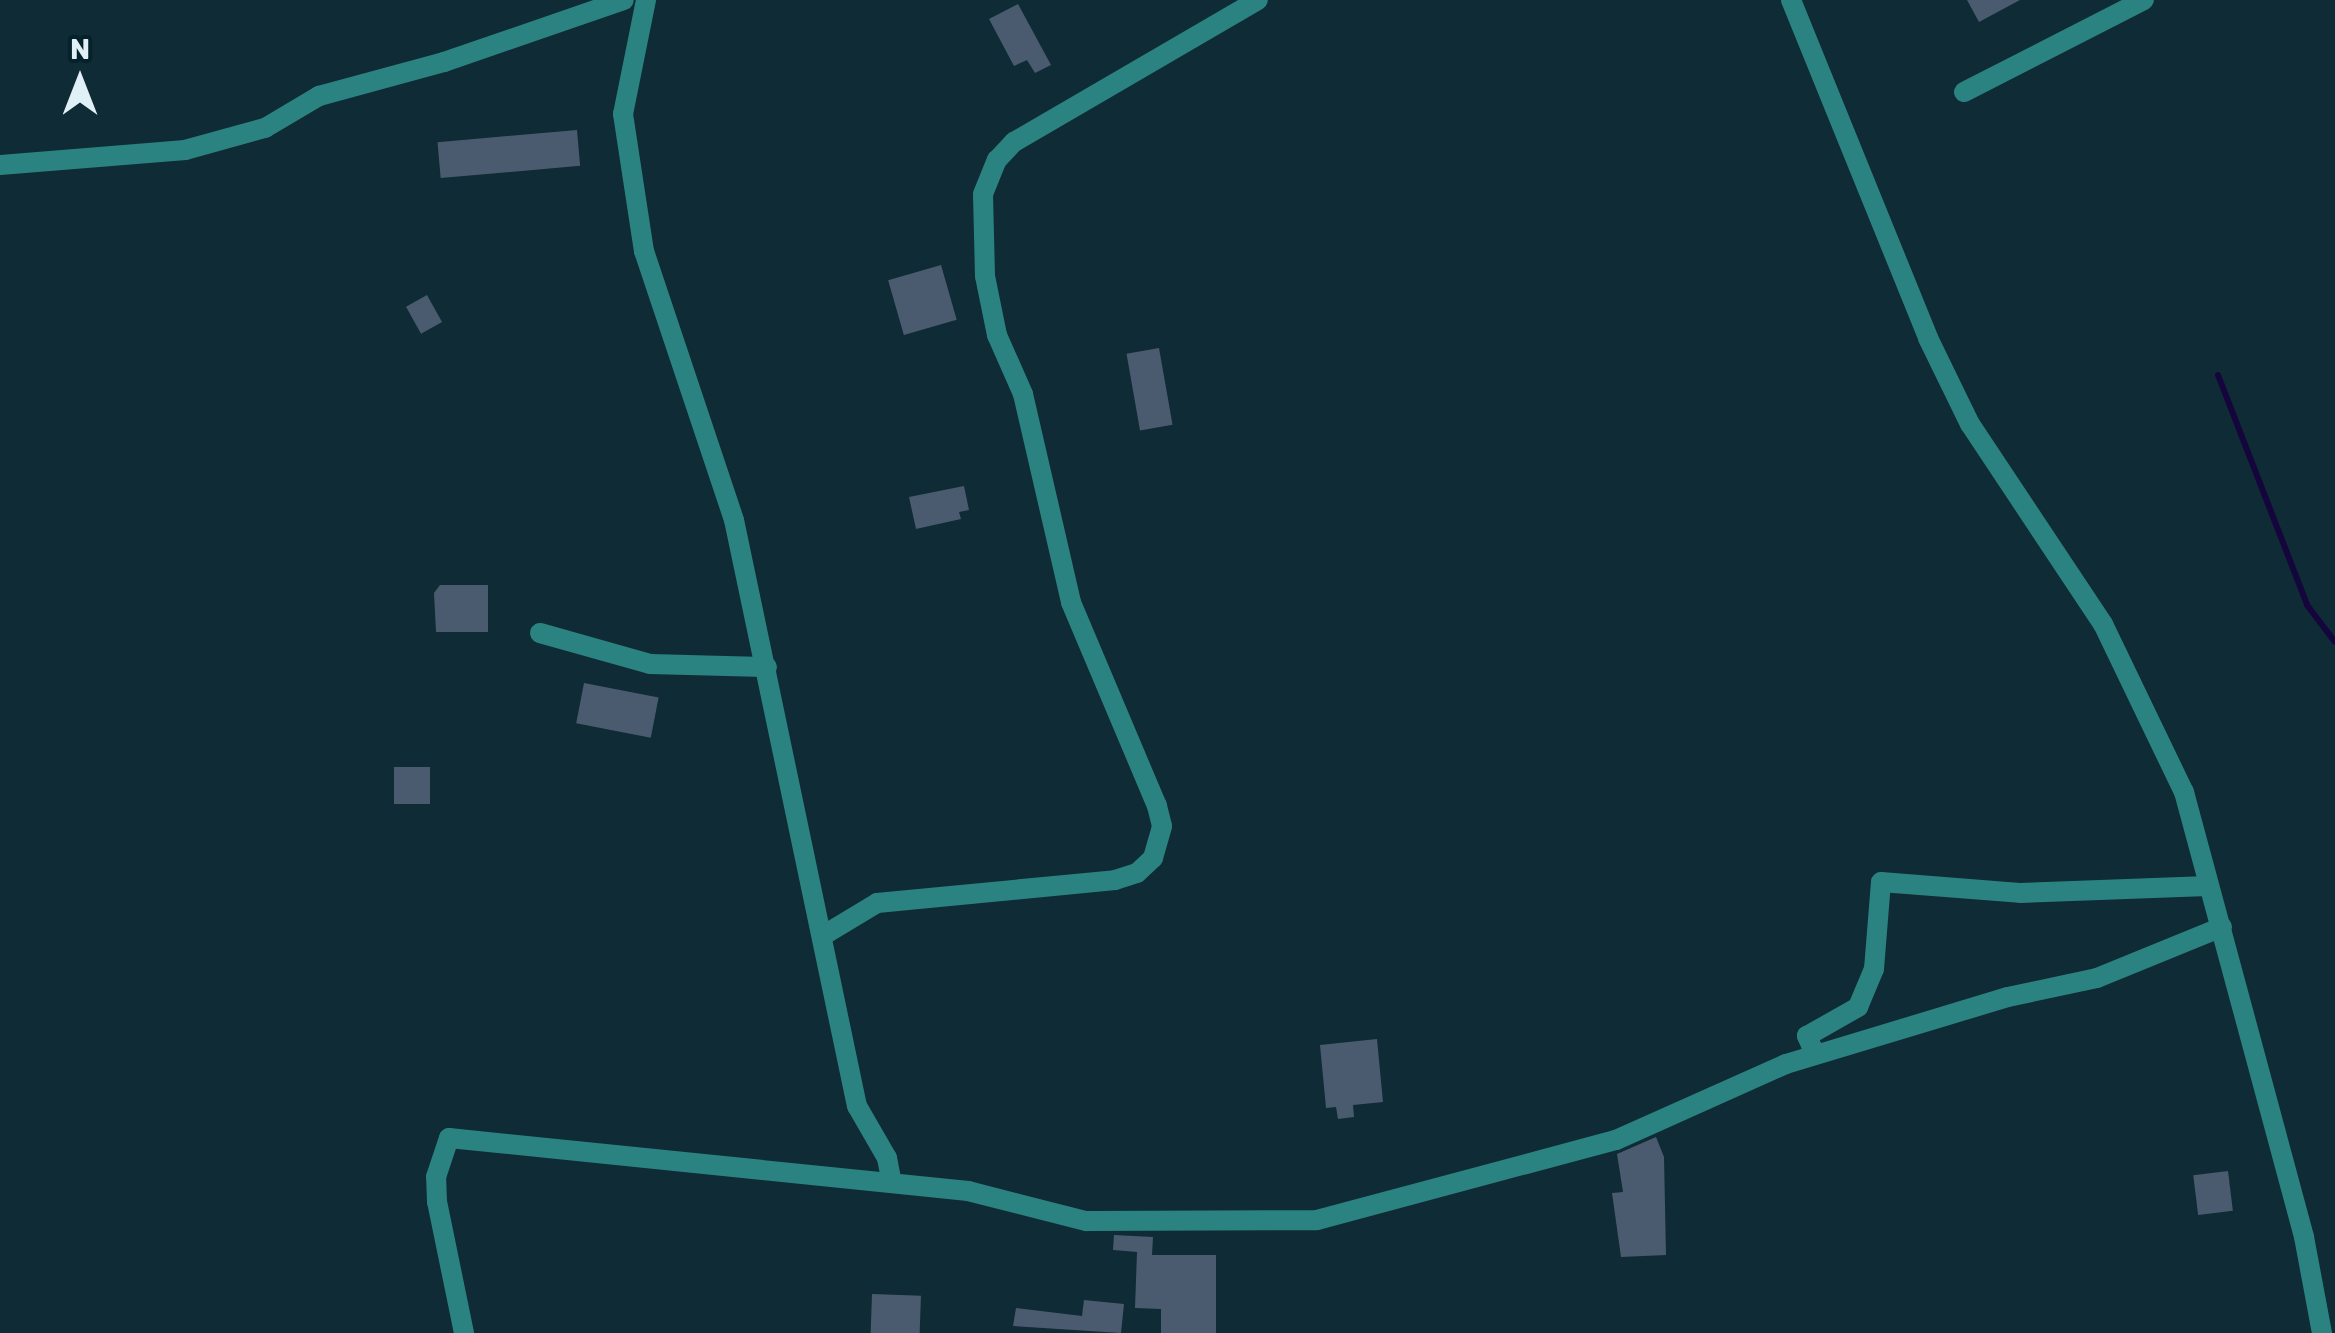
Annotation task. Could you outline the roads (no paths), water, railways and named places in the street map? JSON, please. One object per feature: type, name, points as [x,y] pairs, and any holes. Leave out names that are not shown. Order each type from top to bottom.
[{"type":"street","points":[[0,165],[185,150],[265,128],[319,96],[444,62],[624,0]]},
{"type":"street","points":[[646,0],[622,114],[644,251],[710,435],[767,667],[857,1106],[888,1158],[892,1183]]},
{"type":"street","points":[[824,936],[877,903],[1115,880],[1137,874],[1153,858],[1160,816],[1071,602],[1023,394],[997,335],[984,276],[983,194],[997,160],[1014,142],[1258,0]]},
{"type":"street","points":[[1792,0],[1928,338],[1970,424],[2103,624],[2184,792],[2222,928],[2322,1333]]},
{"type":"street","points":[[1964,92],[2144,0]]},
{"type":"street","points":[[540,633],[650,664],[767,667]]},
{"type":"street","points":[[1816,1054],[1807,1036],[1858,1007],[1874,969],[1880,882],[2020,893],[2208,886]]},
{"type":"street","points":[[464,1333],[437,1202],[436,1177],[449,1138],[984,1194],[1086,1221],[1317,1220],[1616,1140],[1816,1054],[2008,997],[2097,978],[2222,928]]},
{"type":"waterway","points":[[2218,375],[2307,605],[2335,642]]}]
